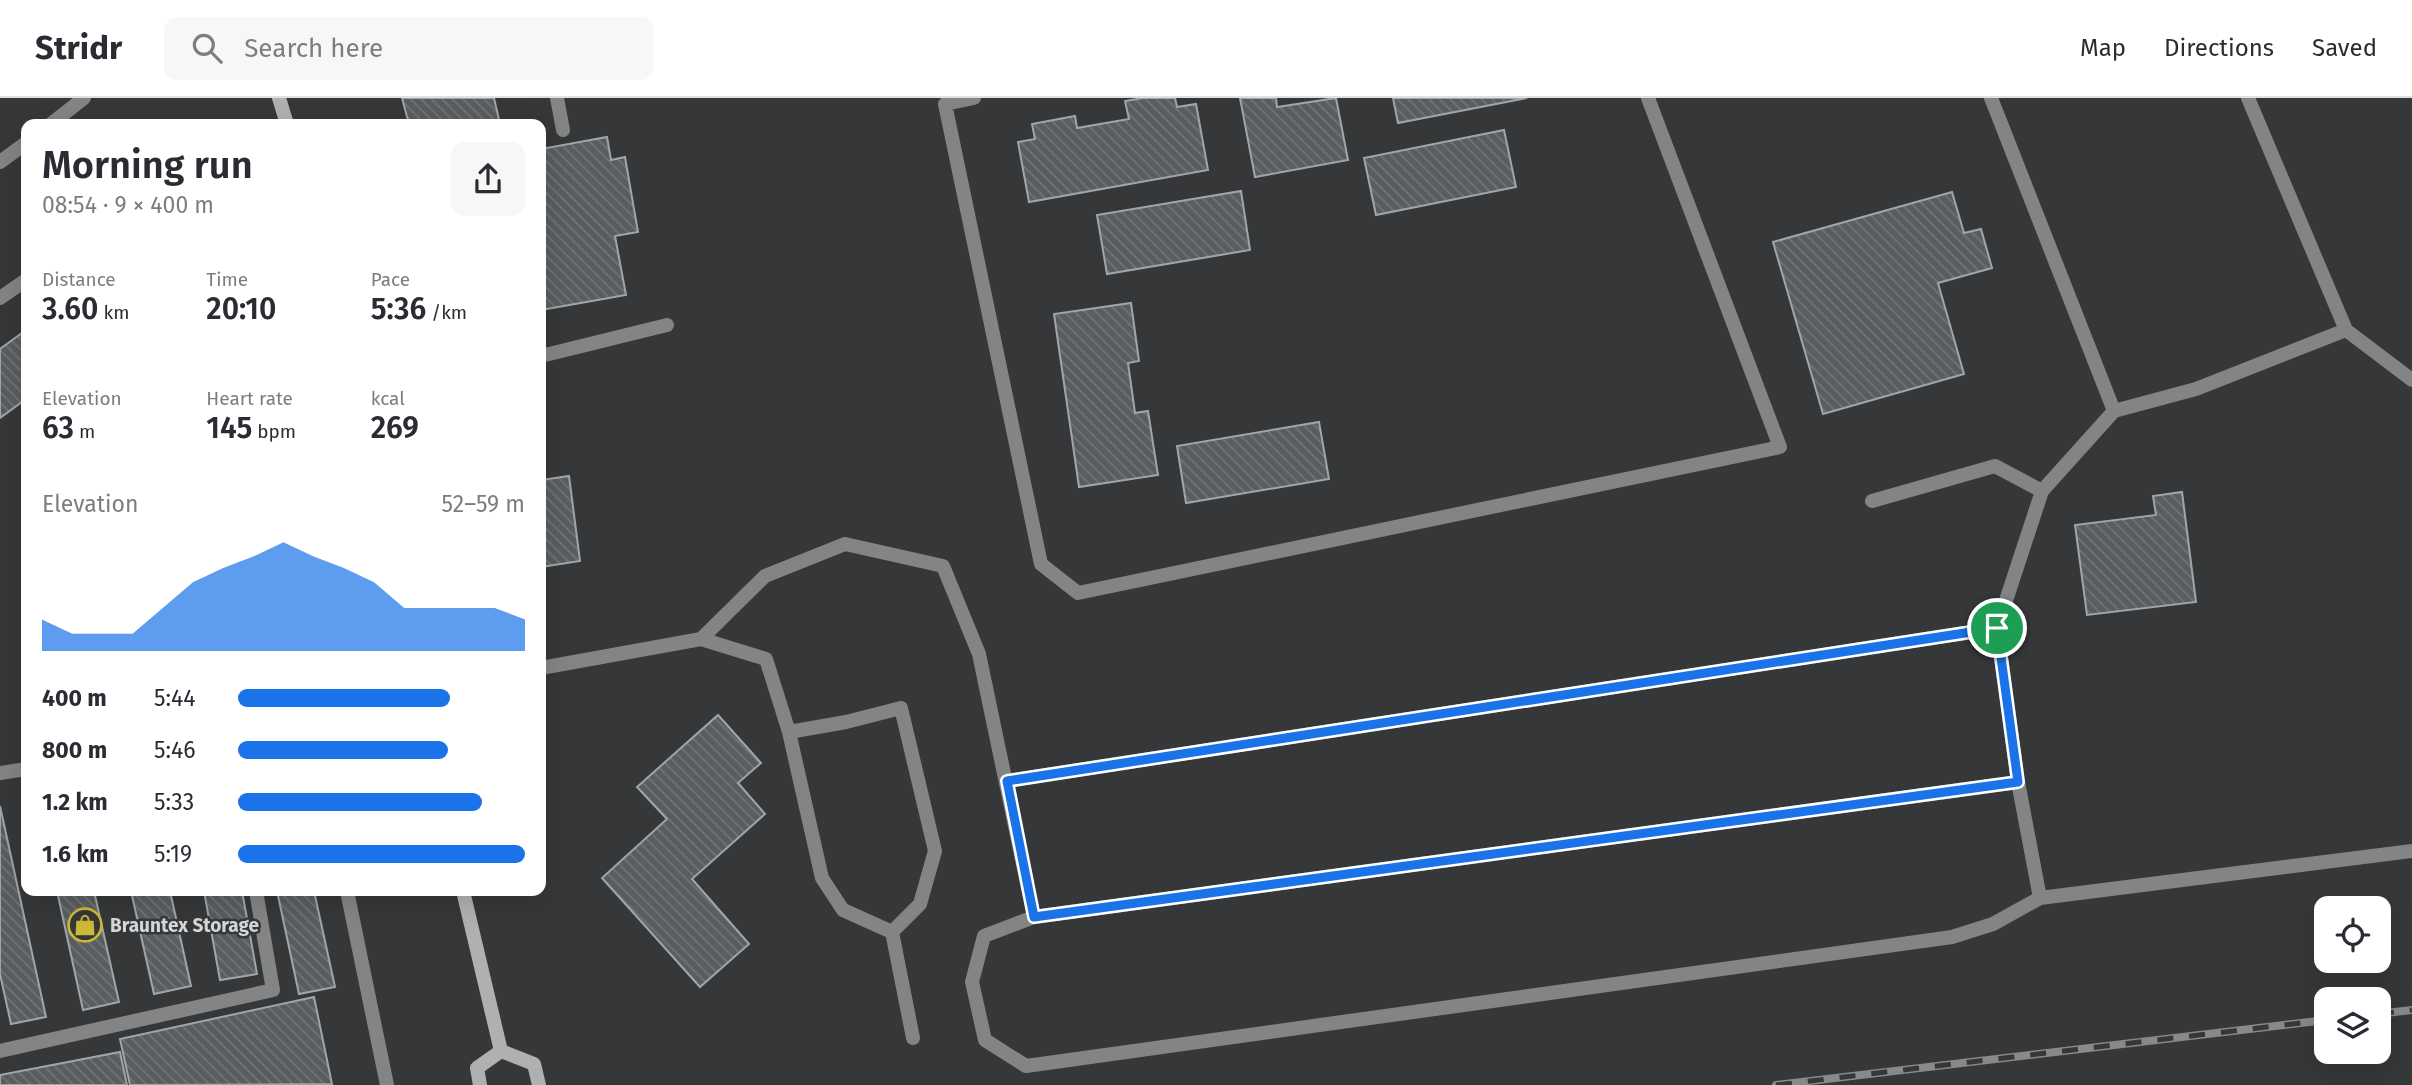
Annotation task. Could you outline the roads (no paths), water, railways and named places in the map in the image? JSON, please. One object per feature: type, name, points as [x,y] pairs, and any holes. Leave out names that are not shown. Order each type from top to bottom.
[{"type":"main road","points":[[279,98],[285,119]]},
{"type":"main road","points":[[464,896],[501,1051]]},
{"type":"main road","points":[[480,1085],[477,1068],[501,1051]]},
{"type":"main road","points":[[501,1051],[534,1064],[539,1085]]},
{"type":"lane","points":[[57,119],[84,98]]},
{"type":"lane","points":[[556,98],[563,130]]},
{"type":"lane","points":[[975,98],[945,104],[1041,564],[1078,593],[1780,447],[1647,98]]},
{"type":"lane","points":[[1991,98],[2114,411]]},
{"type":"lane","points":[[2248,98],[2346,330],[2412,380]]},
{"type":"lane","points":[[0,162],[21,147]]},
{"type":"lane","points":[[0,298],[21,283]]},
{"type":"lane","points":[[546,355],[667,326]]},
{"type":"lane","points":[[2040,898],[2018,782],[1997,628],[2042,491],[2114,411],[2196,389],[2346,330]]},
{"type":"lane","points":[[1872,501],[1994,466],[2042,491]]},
{"type":"lane","points":[[701,639],[765,576],[845,544],[943,566],[979,654],[1034,917]]},
{"type":"lane","points":[[1007,781],[1997,628]]},
{"type":"lane","points":[[546,667],[701,639],[766,659],[789,732],[822,878],[843,910],[892,932]]},
{"type":"lane","points":[[789,732],[846,722],[901,708],[935,850],[920,904],[892,932]]},
{"type":"lane","points":[[0,773],[21,770]]},
{"type":"lane","points":[[2018,782],[1034,917],[984,936],[972,982],[985,1040],[1026,1066],[1952,937],[1993,924],[2040,898],[2412,851]]},
{"type":"lane","points":[[0,1051],[273,990],[257,896]]},
{"type":"lane","points":[[347,896],[387,1085]]},
{"type":"lane","points":[[892,932],[913,1038]]},
{"type":"railway","points":[[2391,1012],[2412,1010]]},
{"type":"railway","points":[[1776,1085],[2314,1021]]},
{"type":"place","name":"Brauntex Storage","points":[[85,925]]}]
